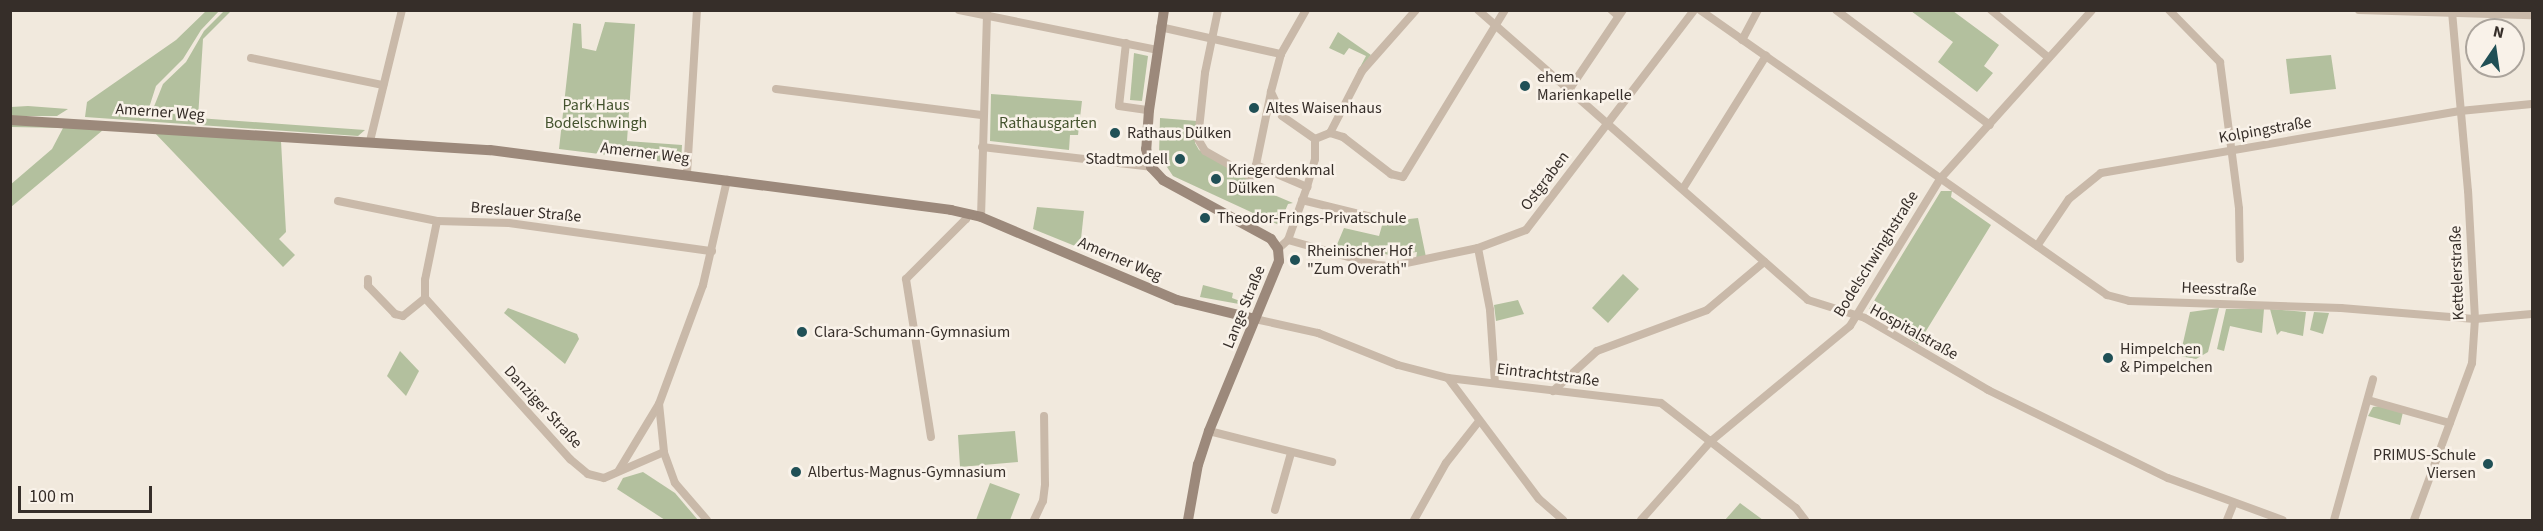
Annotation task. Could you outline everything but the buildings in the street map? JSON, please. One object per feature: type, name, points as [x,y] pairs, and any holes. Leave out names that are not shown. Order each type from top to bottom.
[{"type":"main road","points":[[1164,10],[1149,110],[1146,149],[1151,167],[1163,180],[1271,239],[1278,249]]},
{"type":"main road","name":"Amerner Weg","points":[[10,120],[490,150],[687,173],[967,214],[1177,300],[1255,319]]},
{"type":"main road","name":"Lange Straße","points":[[1188,520],[1198,464],[1209,431],[1279,261],[1278,249]]},
{"type":"street","points":[[370,141],[402,10]]},
{"type":"street","points":[[687,173],[697,10]]},
{"type":"street","points":[[959,10],[987,13],[1157,50]]},
{"type":"street","points":[[1218,10],[1211,37],[1198,139],[1204,151],[1251,177],[1256,165],[1281,54],[1306,10]]},
{"type":"street","points":[[1330,133],[1362,71],[1416,10]]},
{"type":"street","name":"Hospitalstraße","points":[[1478,10],[1495,29],[1609,121],[1808,300],[1865,318],[1988,390],[2168,478],[2283,520]]},
{"type":"street","points":[[1271,92],[1282,116],[1315,139],[1330,133],[1343,137],[1391,174],[1403,177],[1505,10]]},
{"type":"street","points":[[1569,90],[1620,14],[1610,10]]},
{"type":"street","name":"Ostgraben","points":[[1288,240],[1377,265],[1410,263],[1478,248],[1526,230],[1695,10]]},
{"type":"street","name":"Heesstraße","points":[[1700,10],[2037,246],[2087,284],[2128,301],[2341,308],[2475,319],[2532,314]]},
{"type":"street","points":[[1742,40],[1758,10]]},
{"type":"street","points":[[1836,10],[1990,125]]},
{"type":"street","points":[[1990,10],[2049,58]]},
{"type":"street","name":"Bodelschwinghstraße","points":[[1641,520],[1712,441],[1836,340],[1856,317],[1940,180],[2092,10]]},
{"type":"street","points":[[2169,10],[2220,62],[2239,208],[2240,259]]},
{"type":"street","points":[[2359,10],[2532,15]]},
{"type":"street","points":[[981,218],[987,13]]},
{"type":"street","name":"Kettelerstraße","points":[[2414,520],[2472,363],[2475,319],[2452,13]]},
{"type":"street","points":[[1161,27],[1281,54]]},
{"type":"street","points":[[1126,43],[1119,106],[1149,110]]},
{"type":"street","points":[[1684,187],[1766,56]]},
{"type":"street","points":[[251,58],[383,85]]},
{"type":"street","points":[[776,89],[983,115]]},
{"type":"street","name":"Kolpingstraße","points":[[2037,246],[2069,199],[2101,173],[2460,111],[2532,104]]},
{"type":"street","name":"Lange Straße","points":[[1278,249],[1288,240],[1307,188],[1315,159],[1315,139]]},
{"type":"street","points":[[982,147],[1151,167]]},
{"type":"street","points":[[1256,165],[1307,188]]},
{"type":"street","points":[[618,471],[659,404],[712,251],[727,180]]},
{"type":"street","points":[[1302,200],[1388,221],[1403,219]]},
{"type":"street","name":"Breslauer Straße","points":[[338,201],[437,221],[509,223],[712,251]]},
{"type":"street","points":[[931,437],[906,279],[966,219],[967,214]]},
{"type":"street","points":[[368,279],[369,286],[395,314],[403,315],[425,298],[425,280],[437,221]]},
{"type":"street","points":[[1478,248],[1490,310],[1495,383]]},
{"type":"street","points":[[1553,391],[1597,351],[1707,310],[1764,262]]},
{"type":"street","name":"Danziger Straße","points":[[425,298],[570,459],[588,474],[604,477],[664,452]]},
{"type":"street","name":"Eintrachtstraße","points":[[1255,319],[1318,333],[1398,365],[1448,378],[1661,403],[1796,508],[1805,520]]},
{"type":"street","points":[[1448,378],[1539,499],[1558,519]]},
{"type":"street","points":[[2334,520],[2373,379]]},
{"type":"street","points":[[2368,400],[2450,423]]},
{"type":"street","points":[[659,404],[664,452],[675,483],[707,520]]},
{"type":"street","points":[[1034,520],[1043,501],[1045,484],[1044,416]]},
{"type":"street","points":[[1414,520],[1446,463],[1479,421]]},
{"type":"street","points":[[1209,431],[1332,462]]},
{"type":"street","points":[[1275,510],[1291,453]]},
{"type":"street","points":[[2227,520],[2234,503]]},
{"type":"green space","points":[[206,11],[219,11],[201,30],[183,59],[156,86],[147,114],[151,114],[163,84],[186,62],[204,31],[224,11],[231,11],[203,39],[198,118],[365,130],[358,136],[85,117],[87,102],[176,40]]},
{"type":"green space","points":[[1911,11],[1953,11],[1999,45],[1984,66],[1993,73],[1977,92],[1938,62],[1953,42]]},
{"type":"green space","name":"Park Haus Bodelschwingh","points":[[605,22],[635,24],[627,141],[682,145],[681,164],[559,149],[573,23],[581,24],[582,48],[596,51]]},
{"type":"green space","points":[[1338,32],[1371,55],[1357,73],[1366,56],[1349,48],[1344,55],[1329,48]]},
{"type":"green space","points":[[1134,53],[1148,56],[1142,101],[1130,100]]},
{"type":"green space","points":[[2331,55],[2336,89],[2290,94],[2286,59]]},
{"type":"green space","name":"Rathausgarten","points":[[991,94],[1082,101],[1078,135],[1070,135],[1069,150],[990,141]]},
{"type":"green space","points":[[11,107],[68,109],[57,116],[11,116]]},
{"type":"green space","points":[[1160,118],[1197,121],[1195,143],[1199,150],[1250,179],[1248,184],[1293,203],[1288,204],[1279,225],[1173,176],[1159,155]]},
{"type":"green space","points":[[11,123],[103,130],[11,207],[10,185],[52,149],[63,128],[11,127]]},
{"type":"green space","points":[[153,131],[281,141],[286,232],[279,239],[295,255],[283,267]]},
{"type":"green space","points":[[1941,191],[1952,191],[1951,197],[1991,225],[1918,344],[1869,309]]},
{"type":"green space","points":[[1037,207],[1084,211],[1080,248],[1033,229]]},
{"type":"green space","points":[[1418,218],[1426,257],[1416,259],[1417,252],[1389,255],[1347,245],[1342,249],[1336,247],[1344,228],[1379,236],[1383,222]]},
{"type":"green space","points":[[1623,274],[1639,289],[1608,323],[1592,308]]},
{"type":"green space","points":[[1203,285],[1233,293],[1232,298],[1240,301],[1239,304],[1200,297]]},
{"type":"green space","points":[[1518,300],[1524,314],[1496,321],[1494,305]]},
{"type":"green space","points":[[508,308],[577,334],[579,339],[565,364],[504,313]]},
{"type":"green space","points":[[2219,308],[2208,352],[2196,359],[2180,356],[2190,312]]},
{"type":"green space","points":[[2226,309],[2264,309],[2262,333],[2230,326],[2224,351],[2217,349]]},
{"type":"green space","points":[[2270,309],[2306,312],[2303,336],[2281,331],[2277,335]]},
{"type":"green space","points":[[2314,312],[2329,313],[2323,334],[2310,330]]},
{"type":"green space","points":[[400,351],[419,371],[406,396],[387,376]]},
{"type":"green space","points":[[2380,406],[2403,412],[2400,425],[2368,416],[2373,407]]},
{"type":"green space","points":[[1015,431],[1018,462],[960,467],[958,435]]},
{"type":"green space","points":[[643,472],[675,493],[698,520],[665,520],[617,489],[623,478]]},
{"type":"green space","points":[[990,483],[1020,494],[1010,520],[976,520]]},
{"type":"green space","points":[[1740,503],[1763,520],[1725,520]]},
{"type":"place","name":"ehem. Marienkapelle","points":[[1525,86]]},
{"type":"place","name":"Altes Waisenhaus","points":[[1254,108]]},
{"type":"place","name":"Rathaus Dülken","points":[[1115,133]]},
{"type":"place","name":"Stadtmodell","points":[[1180,159]]},
{"type":"place","name":"Kriegerdenkmal Dülken","points":[[1216,179]]},
{"type":"place","name":"Theodor-Frings-Privatschule","points":[[1205,218]]},
{"type":"place","name":"Rheinischer Hof \"Zum Overath\"","points":[[1295,260]]},
{"type":"place","name":"Clara-Schumann-Gymnasium","points":[[802,332]]},
{"type":"place","name":"Himpelchen & Pimpelchen","points":[[2108,358]]},
{"type":"place","name":"PRIMUS-Schule Viersen","points":[[2488,464]]},
{"type":"place","name":"Albertus-Magnus-Gymnasium","points":[[796,472]]}]
